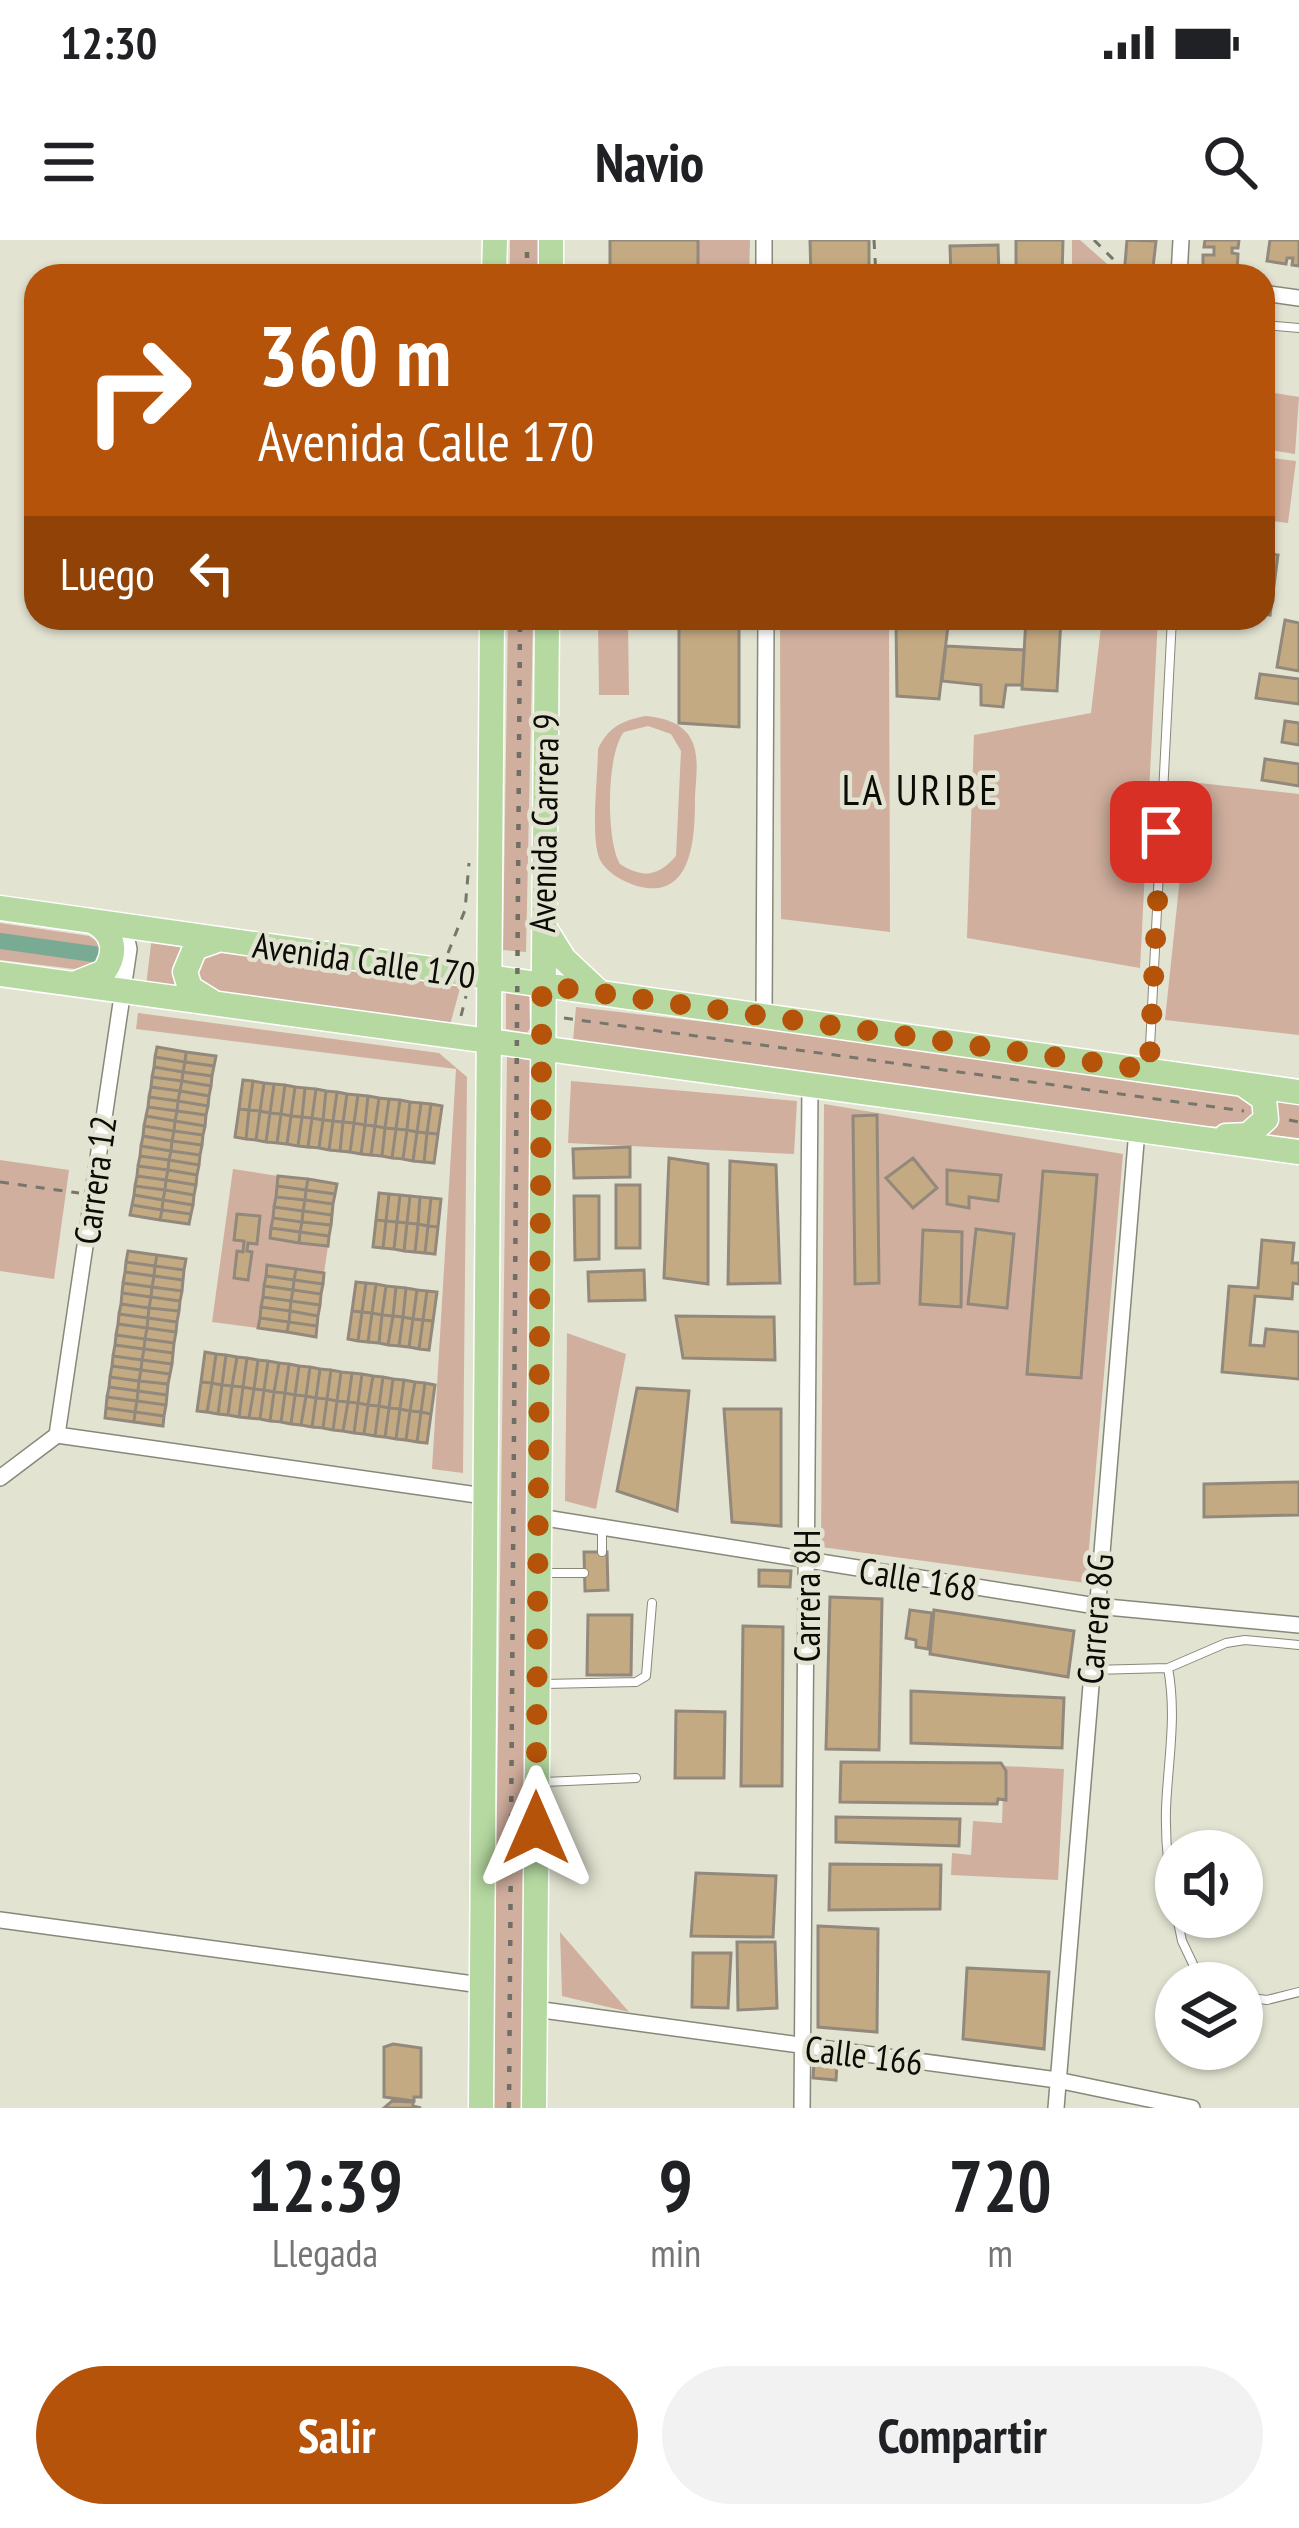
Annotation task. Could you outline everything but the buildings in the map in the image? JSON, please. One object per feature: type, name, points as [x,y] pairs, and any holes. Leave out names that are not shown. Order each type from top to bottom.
[{"type":"main road","name":"Avenida Carrera 9","points":[[481,2108],[487,1041],[478,980],[488,919],[491,630]]},
{"type":"main road","name":"Avenida Carrera 9","points":[[534,2108],[547,630]]},
{"type":"main road","name":"Avenida Calle 170","points":[[0,908],[436,970],[478,980],[542,985],[1299,1092]]},
{"type":"main road","points":[[436,970],[470,949],[488,919]]},
{"type":"main road","points":[[67,983],[95,979],[110,963],[112,942],[107,932],[89,920]]},
{"type":"main road","points":[[543,927],[564,959],[600,993]]},
{"type":"main road","points":[[229,1005],[196,994],[185,971],[195,948],[211,940],[230,941]]},
{"type":"main road","name":"Avenida Calle 170","points":[[0,974],[1299,1153]]},
{"type":"main road","points":[[1170,1134],[1248,1135],[1263,1124],[1267,1114],[1264,1099],[1240,1083]]},
{"type":"street","points":[[764,1016],[766,630]]},
{"type":"street","name":"Carrera 12","points":[[57,1436],[129,949],[124,926]]},
{"type":"street","name":"Carrera 8H","points":[[802,2108],[810,1085]]},
{"type":"street","name":"Carrera 8G","points":[[1056,2108],[1137,1130]]},
{"type":"street","points":[[0,1478],[57,1436],[484,1496]]},
{"type":"street","name":"Calle 168","points":[[538,1516],[1096,1606],[1299,1625]]},
{"type":"street","points":[[0,1920],[482,1985]]},
{"type":"street","name":"Calle 166","points":[[535,2008],[1057,2080],[1192,2108]]},
{"type":"lane","points":[[1149,1070],[1171,630]]},
{"type":"lane","points":[[602,1526],[602,1552]]},
{"type":"lane","points":[[538,1573],[584,1573]]},
{"type":"lane","points":[[537,1684],[643,1678],[652,1603]]},
{"type":"lane","points":[[1090,1670],[1168,1667],[1226,1643],[1246,1640],[1299,1645]]},
{"type":"lane","points":[[1167,1830],[1174,1706],[1168,1667]]},
{"type":"lane","points":[[537,1782],[636,1778]]},
{"type":"lane","points":[[1263,2000],[1299,1992]]},
{"type":"path","points":[[1094,240],[1118,264]]},
{"type":"path","points":[[458,1027],[478,980]]},
{"type":"path","points":[[562,1018],[1299,1122]]},
{"type":"path","points":[[0,1182],[93,1195]]},
{"type":"shaded area","points":[[510,240],[539,240],[538,264],[510,264]]},
{"type":"shaded area","points":[[698,240],[750,240],[749,264],[653,264]]},
{"type":"shaded area","points":[[1072,240],[1080,240],[1107,264],[1072,264]]},
{"type":"shaded area","points":[[1275,393],[1299,397],[1295,454],[1275,451]]},
{"type":"shaded area","points":[[1275,458],[1296,461],[1288,523],[1275,521]]},
{"type":"shaded area","points":[[508,630],[533,630],[526,952],[503,950]]},
{"type":"shaded area","points":[[598,630],[628,630],[629,695],[599,695]]},
{"type":"shaded area","points":[[780,630],[889,630],[890,932],[781,919]]},
{"type":"shaded area","points":[[1101,630],[1157,630],[1140,968],[967,938],[974,735],[1091,713]]},
{"type":"shaded area","points":[[646,716],[669,721],[687,733],[697,772],[688,860],[671,884],[656,888],[637,886],[611,873],[600,860],[595,837],[598,749],[623,722]],"holes":[[[648,726],[671,734],[681,751],[676,856],[657,871],[636,872],[620,864],[612,836],[610,797],[618,743],[624,732]]]},
{"type":"shaded area","points":[[1190,782],[1299,794],[1299,1035],[1165,1020]]},
{"type":"shaded area","points":[[0,923],[89,936],[101,944],[106,957],[83,970],[0,960]]},
{"type":"shaded area","points":[[152,936],[186,940],[175,965],[180,991],[146,986]]},
{"type":"shaded area","points":[[200,951],[234,951],[462,981],[450,1025],[204,992],[192,962]]},
{"type":"shaded area","points":[[506,990],[529,993],[527,1033],[506,1029]]},
{"type":"shaded area","points":[[576,1007],[895,1044],[1236,1093],[1261,1109],[1253,1126],[1162,1127],[573,1041]]},
{"type":"shaded area","points":[[138,1013],[439,1053],[467,1077],[463,1473],[432,1469],[456,1069],[136,1029]]},
{"type":"shaded area","points":[[507,1055],[532,1063],[524,2108],[493,2108]]},
{"type":"shaded area","points":[[571,1081],[797,1101],[794,1154],[568,1143]]},
{"type":"shaded area","points":[[1275,1094],[1299,1098],[1299,1144],[1263,1140],[1277,1124]]},
{"type":"shaded area","points":[[824,1104],[1123,1154],[1086,1583],[821,1547]]},
{"type":"shaded area","points":[[0,1160],[69,1170],[54,1279],[0,1271]]},
{"type":"shaded area","points":[[233,1169],[278,1176],[270,1238],[328,1246],[324,1273],[268,1266],[258,1328],[212,1322]],"holes":[[[237,1214],[260,1217],[257,1243],[248,1243],[247,1251],[252,1253],[248,1280],[234,1278],[237,1252],[243,1252],[244,1241],[234,1240]]]},
{"type":"shaded area","points":[[567,1333],[626,1354],[596,1509],[565,1501]]},
{"type":"shaded area","points":[[1004,1766],[1064,1769],[1058,1880],[951,1875],[952,1853],[971,1855],[973,1821],[1002,1823]]},
{"type":"shaded area","points":[[560,1932],[629,2012],[562,1996]]},
{"type":"waterway","points":[[0,941],[100,955]]},
{"type":"railway","points":[[527,240],[527,264]]},
{"type":"railway","points":[[509,2108],[520,630]]},
{"type":"district","name":"LA URIBE","points":[[921,790]]},
{"type":"route","points":[[536,1828],[542,985],[1149,1070],[1161,832]]}]
